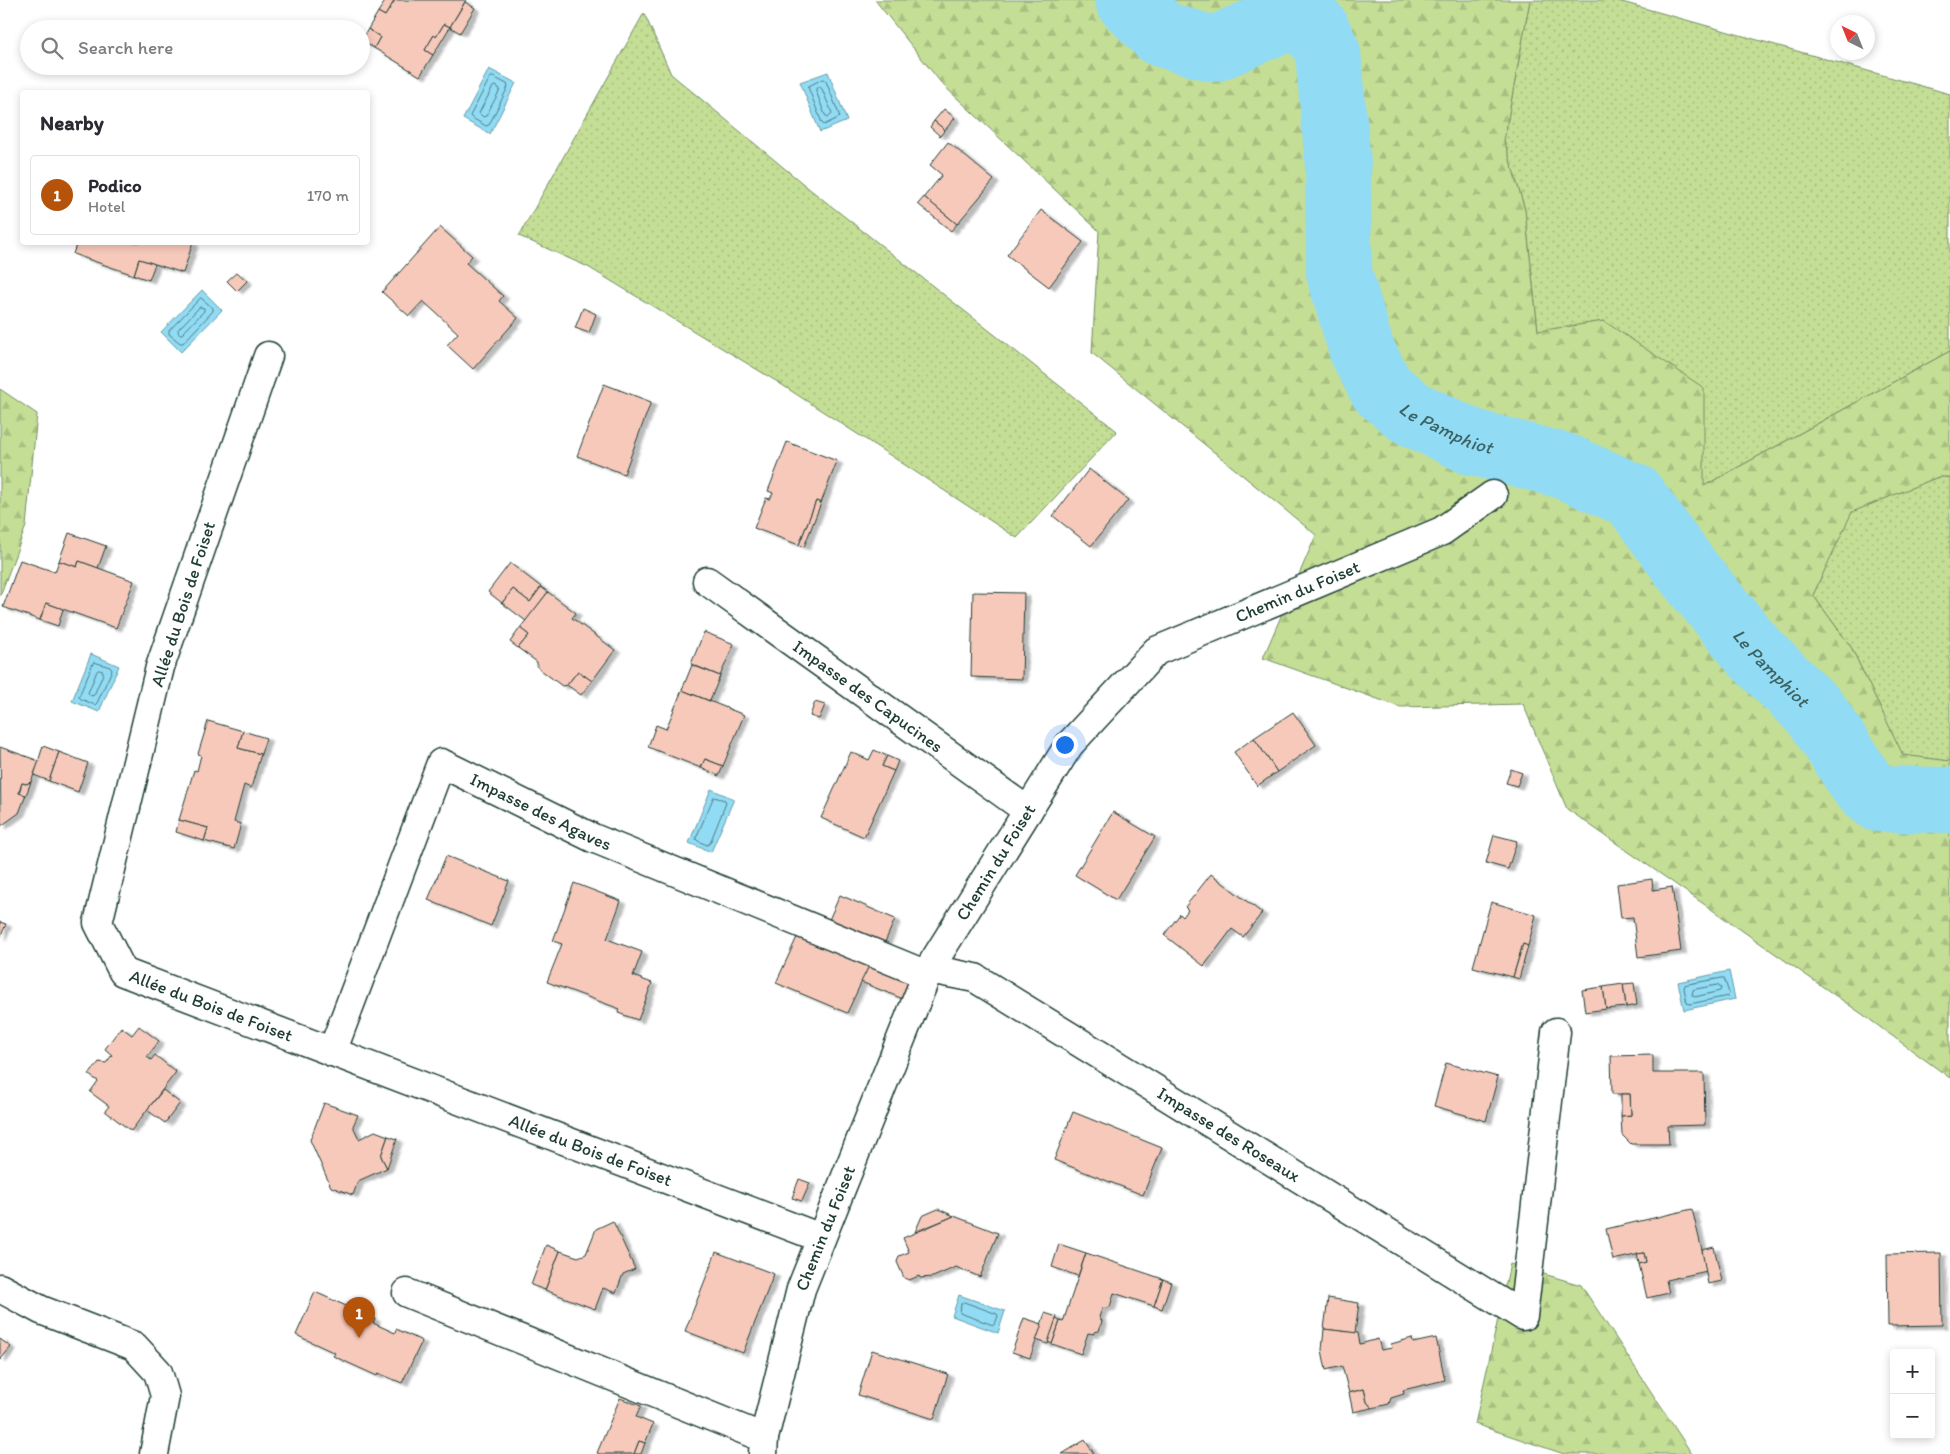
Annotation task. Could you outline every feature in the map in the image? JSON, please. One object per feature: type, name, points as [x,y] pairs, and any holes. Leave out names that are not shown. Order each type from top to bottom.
[{"type":"street","name":"Allée du Bois de Foiset","points":[[268,356],[160,667],[98,922],[123,972],[821,1238]]},
{"type":"street","name":"Chemin du Foiset","points":[[764,1446],[801,1289],[928,972],[1069,745],[1156,652],[1442,530],[1493,495]]},
{"type":"street","name":"Impasse des Capucines","points":[[706,581],[1028,811]]},
{"type":"street","name":"Impasse des Agaves","points":[[332,1052],[441,764],[593,838],[928,972]]},
{"type":"street","name":"Impasse des Roseaux","points":[[928,972],[975,978],[1522,1316],[1556,1032]]},
{"type":"street","points":[[0,1288],[41,1310],[134,1346],[158,1372],[165,1396],[154,1454]]},
{"type":"street","points":[[407,1293],[764,1446]]},
{"type":"green space","points":[[875,0],[1530,0],[1504,140],[1525,210],[1538,331],[1604,321],[1704,388],[1704,486],[1950,351],[1950,477],[1938,477],[1852,512],[1813,595],[1851,647],[1903,755],[1950,761],[1950,1078],[1862,1014],[1567,809],[1523,704],[1400,707],[1263,658],[1316,535],[1092,353],[1099,231],[942,84]]},
{"type":"green space","points":[[1530,0],[1615,0],[1950,94],[1950,351],[1704,486],[1604,321],[1538,332],[1525,210],[1504,140]]},
{"type":"green space","points":[[644,13],[671,74],[807,187],[1117,431],[1017,538],[776,381],[588,267],[519,236]]},
{"type":"green space","points":[[0,389],[37,414],[26,526],[0,596]]},
{"type":"green space","points":[[1938,477],[1950,477],[1950,761],[1903,756],[1851,647],[1813,595],[1851,512]]},
{"type":"green space","points":[[1510,1264],[1581,1285],[1692,1454],[1564,1454],[1475,1424]]},
{"type":"water","points":[[489,69],[516,83],[490,134],[463,119]]},
{"type":"water","points":[[828,72],[847,121],[820,132],[800,82]]},
{"type":"water","points":[[202,290],[222,310],[181,352],[161,332]]},
{"type":"water","points":[[91,654],[119,666],[99,712],[72,701]]},
{"type":"water","points":[[711,789],[734,799],[711,852],[689,843]]},
{"type":"water","points":[[1729,971],[1735,999],[1684,1010],[1678,982]]},
{"type":"water","points":[[959,1295],[1005,1311],[998,1333],[952,1316]]},
{"type":"building","points":[[386,0],[395,0],[385,16],[378,12]]},
{"type":"building","points":[[395,0],[466,0],[450,27],[444,24],[436,37],[434,35],[425,50],[433,55],[420,76],[374,48],[380,37],[370,30],[370,26],[378,12],[385,16]]},
{"type":"building","points":[[465,2],[475,8],[460,33],[450,27]]},
{"type":"building","points":[[444,24],[450,27],[433,55],[425,50],[434,35],[436,37]]},
{"type":"building","points":[[370,30],[380,37],[374,48],[370,46]]},
{"type":"building","points":[[944,109],[955,118],[945,130],[934,121]]},
{"type":"building","points":[[934,121],[945,130],[940,136],[930,127]]},
{"type":"building","points":[[948,142],[994,180],[957,224],[924,197],[942,175],[930,165]]},
{"type":"building","points":[[924,197],[957,224],[951,231],[918,204]]},
{"type":"building","points":[[1041,210],[1083,242],[1049,287],[1007,255]]},
{"type":"building","points":[[440,227],[472,256],[466,263],[503,296],[499,301],[518,318],[473,369],[447,345],[458,333],[423,301],[409,316],[382,292]]},
{"type":"building","points":[[76,245],[192,245],[183,273],[139,259],[134,275],[73,254]]},
{"type":"building","points":[[139,259],[155,264],[149,280],[134,275]]},
{"type":"building","points":[[237,272],[247,281],[237,291],[227,281]]},
{"type":"building","points":[[583,308],[596,314],[589,333],[575,328]]},
{"type":"building","points":[[604,384],[651,402],[624,474],[577,456]]},
{"type":"building","points":[[787,442],[837,461],[821,503],[816,501],[799,545],[754,528],[766,498],[770,499],[773,493],[768,491]]},
{"type":"building","points":[[1089,469],[1128,500],[1091,546],[1053,516]]},
{"type":"building","points":[[816,501],[821,503],[804,547],[799,545]]},
{"type":"building","points":[[69,533],[106,546],[98,568],[79,561],[77,567],[59,561]]},
{"type":"building","points":[[20,560],[55,572],[59,561],[77,567],[79,561],[134,581],[116,628],[46,603],[40,620],[3,607]]},
{"type":"building","points":[[510,563],[541,587],[530,602],[513,589],[502,603],[488,592]]},
{"type":"building","points":[[541,587],[548,592],[526,621],[502,603],[513,589],[530,602]]},
{"type":"building","points":[[548,592],[576,613],[572,618],[615,650],[592,681],[578,671],[567,685],[562,686],[537,667],[537,662],[518,648],[529,635],[520,628]]},
{"type":"building","points":[[973,592],[1024,593],[1022,679],[971,677]]},
{"type":"building","points":[[46,603],[63,609],[58,626],[40,620]]},
{"type":"building","points":[[520,628],[529,635],[518,648],[510,642]]},
{"type":"building","points":[[704,632],[734,644],[720,676],[691,664]]},
{"type":"building","points":[[692,665],[720,676],[710,701],[682,690]]},
{"type":"building","points":[[578,671],[592,681],[581,695],[567,685]]},
{"type":"building","points":[[682,690],[744,715],[723,766],[705,759],[701,768],[648,747],[656,725],[666,729]]},
{"type":"building","points":[[815,702],[825,705],[819,719],[810,716]]},
{"type":"building","points":[[1293,712],[1316,745],[1277,772],[1254,738]]},
{"type":"building","points":[[208,721],[243,731],[238,748],[261,754],[251,788],[244,785],[234,822],[241,824],[234,849],[204,841],[208,828],[179,820],[194,770],[197,771],[201,755],[198,754]]},
{"type":"building","points":[[243,731],[266,738],[261,754],[238,748]]},
{"type":"building","points":[[1254,738],[1277,772],[1257,786],[1234,752]]},
{"type":"building","points":[[43,746],[59,752],[49,781],[34,775]]},
{"type":"building","points":[[0,747],[39,761],[31,782],[22,783],[19,793],[26,795],[19,813],[1,826]]},
{"type":"building","points":[[874,750],[887,756],[882,766],[894,771],[864,837],[821,818],[851,752],[869,760]]},
{"type":"building","points":[[59,752],[88,763],[78,792],[49,781]]},
{"type":"building","points":[[887,756],[898,761],[894,771],[882,766]]},
{"type":"building","points":[[705,759],[723,766],[719,776],[701,768]]},
{"type":"building","points":[[1511,769],[1522,773],[1517,786],[1506,783]]},
{"type":"building","points":[[31,782],[26,795],[19,793],[22,783]]},
{"type":"building","points":[[1113,812],[1155,837],[1116,900],[1075,875]]},
{"type":"building","points":[[179,820],[208,828],[204,841],[176,832]]},
{"type":"building","points":[[1494,835],[1517,841],[1508,869],[1486,863]]},
{"type":"building","points":[[446,856],[509,881],[491,926],[428,900]]},
{"type":"building","points":[[1211,874],[1262,913],[1243,937],[1232,929],[1204,966],[1164,935],[1180,914],[1183,917],[1188,910],[1185,907]]},
{"type":"building","points":[[1652,879],[1653,890],[1672,887],[1681,951],[1638,957],[1633,917],[1621,918],[1617,884]]},
{"type":"building","points":[[574,883],[621,901],[607,939],[642,952],[633,976],[652,983],[638,1020],[618,1013],[620,1009],[547,982],[562,944],[553,941]]},
{"type":"building","points":[[840,895],[895,919],[885,942],[873,938],[872,942],[828,922]]},
{"type":"building","points":[[1491,902],[1536,915],[1528,946],[1523,944],[1513,977],[1473,967]]},
{"type":"building","points":[[0,922],[6,924],[0,938]]},
{"type":"building","points":[[797,937],[869,966],[847,1013],[776,983]]},
{"type":"building","points":[[1523,944],[1528,946],[1519,979],[1513,977]]},
{"type":"building","points":[[869,966],[888,974],[890,969],[912,980],[903,999],[861,982]]},
{"type":"building","points":[[1634,983],[1637,1005],[1626,1007],[1623,984]]},
{"type":"building","points":[[1623,984],[1626,1007],[1606,1009],[1603,987]]},
{"type":"building","points":[[1603,987],[1606,1009],[1585,1012],[1582,990]]},
{"type":"building","points":[[139,1026],[159,1041],[147,1057],[151,1060],[155,1055],[176,1072],[131,1131],[105,1111],[109,1106],[90,1092],[98,1081],[89,1075],[99,1062],[106,1063],[112,1055],[105,1049],[121,1027],[132,1035]]},
{"type":"building","points":[[1653,1055],[1653,1073],[1704,1073],[1705,1125],[1668,1126],[1669,1144],[1631,1144],[1622,1135],[1621,1116],[1631,1115],[1630,1094],[1612,1094],[1611,1056]]},
{"type":"building","points":[[1446,1063],[1498,1077],[1486,1121],[1434,1106]]},
{"type":"building","points":[[163,1090],[180,1103],[165,1123],[147,1110]]},
{"type":"building","points":[[1621,1094],[1630,1094],[1631,1115],[1621,1116]]},
{"type":"building","points":[[324,1103],[358,1115],[353,1126],[359,1139],[375,1131],[388,1136],[381,1156],[387,1168],[358,1181],[353,1195],[331,1187],[310,1140]]},
{"type":"building","points":[[1073,1112],[1162,1148],[1143,1195],[1054,1160]]},
{"type":"building","points":[[388,1136],[397,1139],[387,1168],[381,1156]]},
{"type":"building","points":[[799,1179],[810,1183],[802,1201],[792,1198]]},
{"type":"building","points":[[938,1209],[954,1216],[915,1232],[922,1216]]},
{"type":"building","points":[[1692,1209],[1707,1271],[1666,1280],[1669,1293],[1647,1298],[1639,1264],[1646,1262],[1644,1253],[1613,1260],[1606,1229]]},
{"type":"building","points":[[954,1216],[998,1233],[980,1277],[956,1267],[933,1277],[920,1278],[919,1276],[909,1280],[904,1278],[897,1262],[899,1256],[909,1252],[903,1238]]},
{"type":"building","points":[[613,1221],[635,1269],[623,1274],[616,1293],[603,1288],[595,1309],[545,1290],[560,1251],[578,1257],[586,1254],[596,1229]]},
{"type":"building","points":[[1059,1244],[1086,1253],[1078,1276],[1052,1267]]},
{"type":"building","points":[[546,1245],[560,1251],[545,1290],[531,1285]]},
{"type":"building","points":[[1714,1247],[1722,1281],[1708,1284],[1702,1250]]},
{"type":"building","points":[[716,1252],[774,1274],[743,1353],[685,1331]]},
{"type":"building","points":[[1086,1253],[1163,1279],[1154,1306],[1114,1293],[1110,1307],[1102,1309],[1099,1317],[1102,1321],[1099,1331],[1094,1332],[1094,1334],[1088,1333],[1081,1354],[1052,1344],[1060,1321],[1063,1322]]},
{"type":"building","points":[[1644,1253],[1646,1262],[1639,1264],[1637,1254]]},
{"type":"building","points":[[1941,1253],[1942,1325],[1888,1326],[1887,1254]]},
{"type":"building","points":[[1163,1279],[1171,1282],[1162,1309],[1154,1306]]},
{"type":"building","points":[[315,1292],[375,1319],[373,1323],[395,1333],[396,1329],[422,1341],[402,1383],[378,1373],[377,1376],[333,1356],[335,1353],[296,1335]]},
{"type":"building","points":[[1328,1298],[1359,1303],[1355,1333],[1324,1329]]},
{"type":"building","points":[[1045,1313],[1057,1317],[1048,1344],[1036,1340]]},
{"type":"building","points":[[1024,1318],[1042,1324],[1030,1358],[1012,1352]]},
{"type":"building","points":[[1056,1319],[1060,1321],[1052,1344],[1048,1342]]},
{"type":"building","points":[[1324,1329],[1358,1333],[1360,1344],[1378,1339],[1381,1350],[1392,1348],[1391,1344],[1412,1338],[1413,1343],[1436,1338],[1445,1380],[1403,1390],[1404,1394],[1391,1398],[1389,1404],[1372,1408],[1367,1402],[1364,1389],[1349,1393],[1342,1366],[1326,1370],[1322,1350]]},
{"type":"building","points":[[0,1339],[11,1347],[0,1360]]},
{"type":"building","points":[[872,1350],[948,1374],[934,1419],[858,1395]]},
{"type":"building","points":[[1364,1389],[1367,1402],[1372,1408],[1353,1412],[1349,1393]]},
{"type":"building","points":[[620,1398],[641,1406],[636,1417],[653,1424],[645,1443],[639,1441],[634,1454],[597,1453]]},
{"type":"building","points":[[1085,1440],[1094,1454],[1062,1454]]},
{"type":"building","points":[[639,1441],[645,1443],[641,1454],[634,1454]]},
{"type":"waterway","name":"Le Pamphiot","points":[[1128,0],[1161,34],[1214,49],[1286,18],[1316,28],[1328,53],[1338,164],[1339,273],[1362,351],[1382,389],[1411,413],[1472,442],[1564,466],[1633,496],[1690,574],[1754,652],[1816,713],[1863,785],[1878,799],[1950,800]]},
{"type":"place","name":"Podico","points":[[359,1338]]}]
